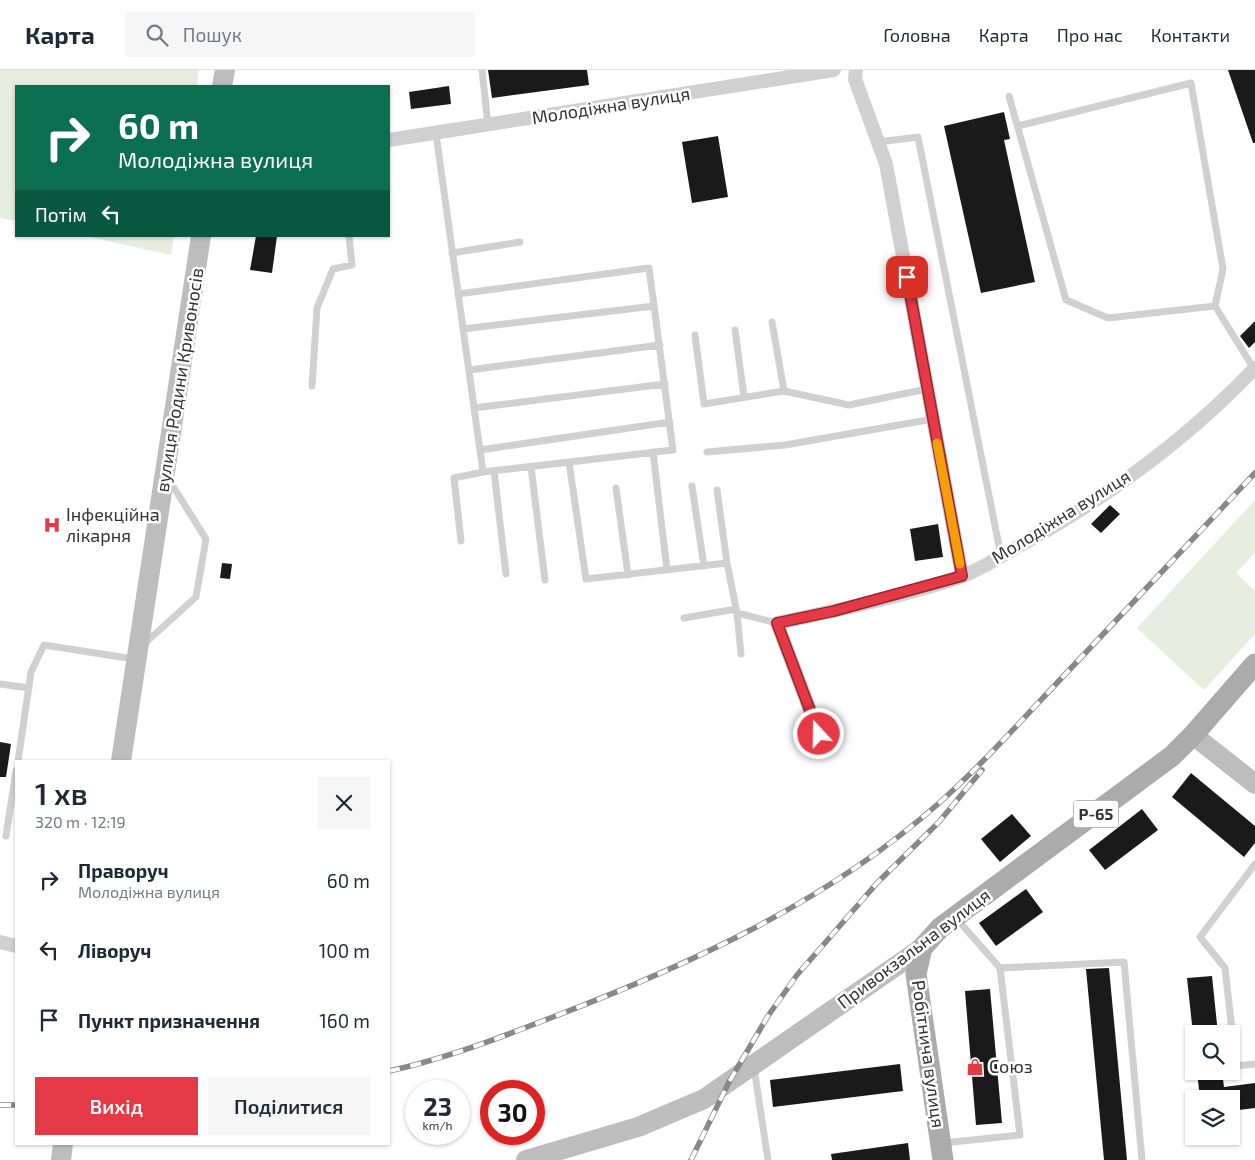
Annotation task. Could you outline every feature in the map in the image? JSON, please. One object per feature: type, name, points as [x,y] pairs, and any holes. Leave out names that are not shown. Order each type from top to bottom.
[{"type":"main road","points":[[222,85],[225,70]]},
{"type":"main road","name":"вулиця Родини Кривоносів","points":[[121,760],[201,237]]},
{"type":"main road","name":"Привокзальна вулиця","points":[[526,1160],[655,1120],[704,1099],[754,1065],[922,948],[940,928],[1172,756],[1193,735],[1255,664]]},
{"type":"main road","points":[[1193,735],[1255,784]]},
{"type":"main road","name":"Робітнича вулиця","points":[[922,948],[916,974],[942,1152]]},
{"type":"main road","points":[[61,1160],[63,1145]]},
{"type":"street","name":"Молодіжна вулиця","points":[[390,140],[834,70]]},
{"type":"street","points":[[856,70],[855,79],[886,164],[962,576]]},
{"type":"street","name":"Молодіжна вулиця","points":[[777,623],[834,611],[962,576],[1000,556],[1052,527],[1164,452],[1255,368]]},
{"type":"street","points":[[777,623],[819,734]]},
{"type":"street","points":[[0,942],[15,946]]},
{"type":"lane","points":[[482,70],[488,125]]},
{"type":"lane","points":[[1018,126],[1191,83],[1223,269],[1215,306],[1255,368]]},
{"type":"lane","points":[[1009,96],[1066,300],[1108,318],[1215,306]]},
{"type":"lane","points":[[436,134],[483,472]]},
{"type":"lane","points":[[878,142],[918,137],[1000,556]]},
{"type":"lane","points":[[312,386],[317,308],[333,269],[352,265],[350,237]]},
{"type":"lane","points":[[452,253],[520,242]]},
{"type":"lane","points":[[458,294],[649,268],[673,450],[483,472],[454,478],[461,541]]},
{"type":"lane","points":[[463,329],[654,306]]},
{"type":"lane","points":[[772,322],[784,391]]},
{"type":"lane","points":[[735,330],[744,397]]},
{"type":"lane","points":[[694,335],[704,404],[784,391],[849,405],[928,389]]},
{"type":"lane","points":[[469,370],[660,345]]},
{"type":"lane","points":[[474,408],[665,384]]},
{"type":"lane","points":[[707,452],[784,445],[933,419]]},
{"type":"lane","points":[[480,450],[670,422]]},
{"type":"lane","points":[[653,452],[667,570]]},
{"type":"lane","points":[[569,462],[586,580],[727,563]]},
{"type":"lane","points":[[531,467],[545,580]]},
{"type":"lane","points":[[494,471],[506,574]]},
{"type":"lane","points":[[18,760],[31,672],[44,645],[138,654],[196,597],[206,539],[166,474]]},
{"type":"lane","points":[[692,486],[704,566]]},
{"type":"lane","points":[[616,488],[628,574]]},
{"type":"lane","points":[[718,490],[741,654]]},
{"type":"lane","points":[[684,618],[736,611],[777,623]]},
{"type":"lane","points":[[0,684],[29,688]]},
{"type":"lane","points":[[6,836],[15,778]]},
{"type":"lane","points":[[1255,864],[1200,937],[1225,968],[1236,1066],[1255,1064]]},
{"type":"lane","points":[[942,1152],[1020,1134],[1000,968],[956,917]]},
{"type":"lane","points":[[1000,968],[1124,962],[1142,1160]]},
{"type":"lane","points":[[754,1065],[768,1160]]},
{"type":"shaded area","points":[[0,70],[199,70],[197,85],[15,85],[15,221],[0,218]]},
{"type":"shaded area","points":[[90,237],[174,237],[171,255]]},
{"type":"shaded area","points":[[1255,500],[1255,553],[1236,573],[1255,591],[1255,634],[1204,690],[1137,628]]},
{"type":"building","points":[[488,70],[587,70],[589,85],[492,98]]},
{"type":"building","points":[[1228,70],[1255,70],[1255,143],[1253,143]]},
{"type":"building","points":[[449,86],[451,104],[411,109],[409,92]]},
{"type":"building","points":[[1004,112],[1010,139],[1004,140],[1035,282],[981,293],[944,126]]},
{"type":"building","points":[[718,136],[728,197],[692,203],[682,142]]},
{"type":"building","points":[[256,237],[277,237],[272,273],[250,270]]},
{"type":"building","points":[[1255,321],[1255,342],[1249,348],[1240,336]]},
{"type":"building","points":[[1110,505],[1120,514],[1101,533],[1091,524]]},
{"type":"building","points":[[938,524],[943,557],[915,561],[910,529]]},
{"type":"building","points":[[222,563],[232,564],[230,579],[220,578]]},
{"type":"building","points":[[0,742],[11,744],[6,777],[0,777]]},
{"type":"building","points":[[1191,773],[1255,826],[1255,843],[1244,857],[1172,797]]},
{"type":"building","points":[[1142,809],[1158,830],[1105,870],[1089,850]]},
{"type":"building","points":[[1012,814],[1031,836],[1000,862],[981,839]]},
{"type":"building","points":[[1026,889],[1043,912],[996,946],[979,923]]},
{"type":"building","points":[[1109,968],[1127,1160],[1104,1160],[1086,969]]},
{"type":"building","points":[[1212,976],[1217,1025],[1192,1025],[1187,978]]},
{"type":"building","points":[[990,989],[1002,1123],[976,1125],[965,991]]},
{"type":"building","points":[[900,1064],[903,1091],[773,1107],[770,1080]]},
{"type":"building","points":[[1198,1080],[1223,1080],[1224,1087],[1255,1083],[1255,1108],[1240,1110],[1240,1090],[1199,1090]]},
{"type":"building","points":[[908,1143],[910,1160],[832,1160],[831,1154]]},
{"type":"railway","points":[[390,1071],[451,1054],[492,1040],[655,976],[755,928],[803,901],[850,871],[895,839],[938,804],[973,771],[1255,473]]},
{"type":"railway","points":[[691,1160],[729,1082],[768,1016],[797,975],[878,882],[938,823],[982,770]]},
{"type":"railway","points":[[0,1105],[15,1105]]},
{"type":"slow traffic","points":[[937,443],[960,564]]},
{"type":"place","name":"Інфекційна лікарня","points":[[52,525]]},
{"type":"place","name":"Союз","points":[[975,1067]]},
{"type":"route","points":[[819,734],[777,623],[834,611],[962,576],[907,277]]}]
